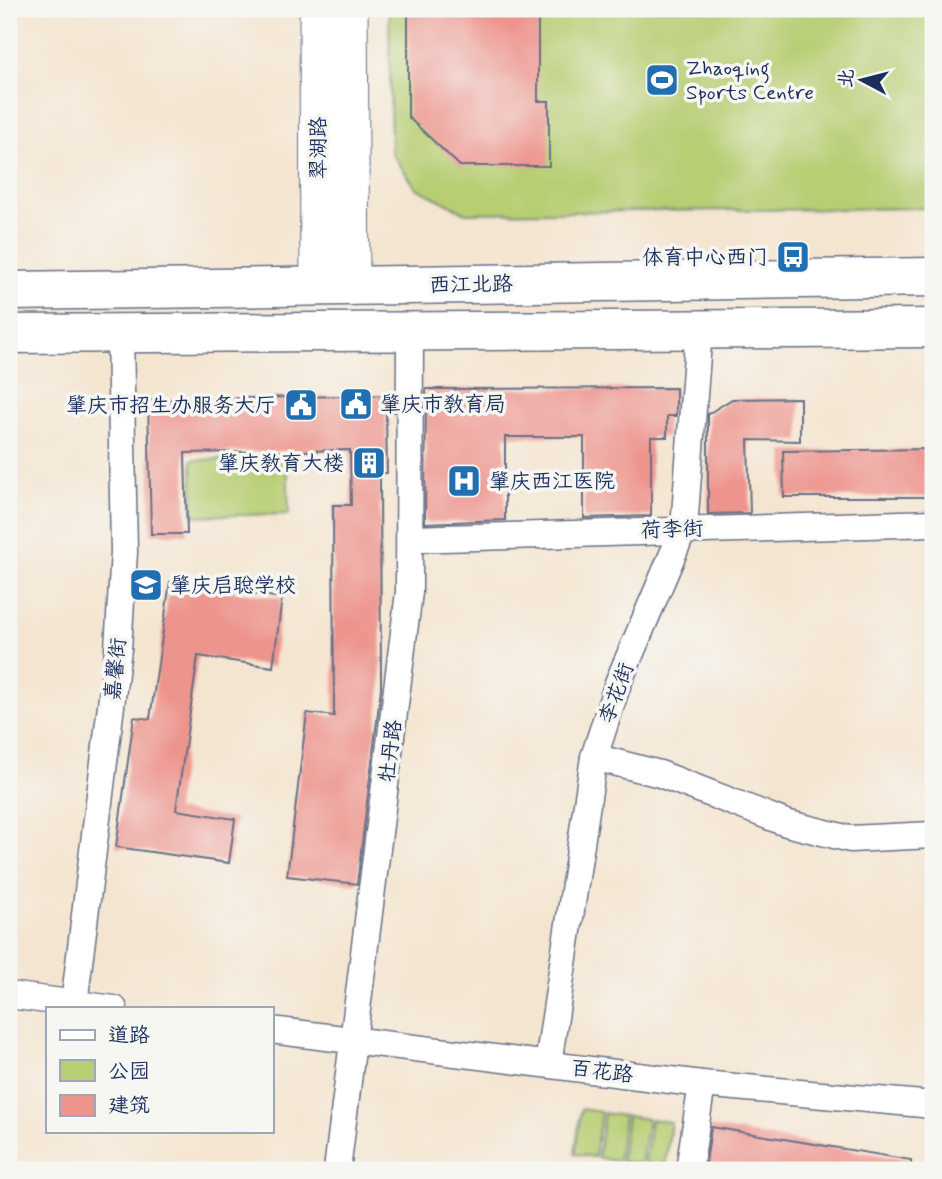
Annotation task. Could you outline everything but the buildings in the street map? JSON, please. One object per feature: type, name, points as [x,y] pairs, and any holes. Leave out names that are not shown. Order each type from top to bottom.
[{"type":"main road","name":"西江北路","points":[[9,291],[933,277]]},
{"type":"main road","points":[[9,334],[933,328]]},
{"type":"street","name":"翠湖路","points":[[318,9],[335,286]]},
{"type":"street","name":"翠湖路","points":[[335,286],[349,9]]},
{"type":"street","name":"李花街","points":[[548,1064],[594,757],[618,683],[684,528],[699,329]]},
{"type":"street","name":"牡丹路","points":[[337,1170],[409,592],[410,330]]},
{"type":"street","name":"嘉馨街","points":[[74,1004],[118,649],[124,552],[121,332]]},
{"type":"street","name":"荷李街","points":[[411,539],[684,528],[933,523]]},
{"type":"street","points":[[594,757],[660,774],[786,823],[849,839],[933,835]]},
{"type":"street","points":[[9,995],[98,1007]]},
{"type":"street","name":"百花路","points":[[273,1030],[702,1084],[933,1105]]},
{"type":"street","points":[[690,1170],[702,1084]]},
{"type":"green space","name":"Zhaoqing Sports Centre","points":[[389,9],[933,9],[933,208],[466,213],[416,188],[391,152]]},
{"type":"green space","points":[[287,458],[289,514],[193,516],[192,460]]},
{"type":"green space","points":[[581,1109],[601,1112],[595,1157],[575,1154]]},
{"type":"green space","points":[[604,1113],[624,1116],[618,1161],[598,1158]]},
{"type":"green space","points":[[627,1116],[648,1119],[641,1164],[621,1161]]},
{"type":"green space","points":[[651,1119],[671,1122],[665,1167],[645,1164]]},
{"type":"place","name":"Zhaoqing Sports Centre","points":[[662,80]]},
{"type":"place","name":"体育中心西门","points":[[793,257]]},
{"type":"place","name":"肇庆市教育局","points":[[356,404]]},
{"type":"place","name":"肇庆市招生办服务大厅","points":[[301,405]]},
{"type":"place","name":"肇庆教育大楼","points":[[369,463]]},
{"type":"place","name":"肇庆西江医院","points":[[464,481]]},
{"type":"place","name":"肇庆启聪学校","points":[[146,585]]}]
